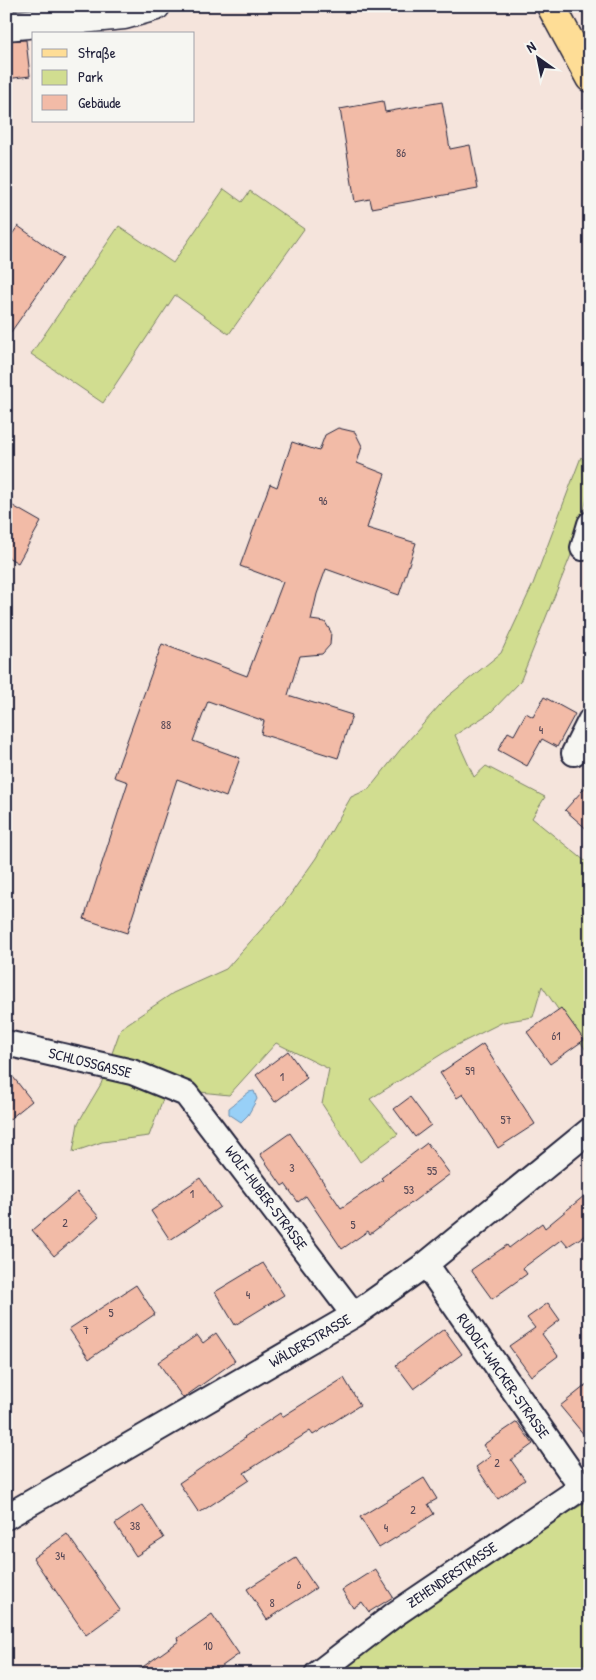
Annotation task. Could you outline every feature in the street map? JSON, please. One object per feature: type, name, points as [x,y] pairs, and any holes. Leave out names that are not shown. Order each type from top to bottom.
[{"type":"main road","points":[[551,6],[590,78]]},
{"type":"street","points":[[6,26],[124,15],[156,6]]},
{"type":"street","points":[[582,548],[590,524]]},
{"type":"street","points":[[574,753],[590,721]]},
{"type":"street","name":"SCHLOSSGASSE","points":[[6,1043],[132,1072],[172,1089]]},
{"type":"street","name":"WOLF-HUBER-STRASSE","points":[[172,1089],[186,1094],[354,1315]]},
{"type":"street","name":"WÄLDERSTRASSE","points":[[6,1517],[354,1315],[426,1264],[590,1130]]},
{"type":"street","name":"RUDOLF-WACKER-STRASSE","points":[[426,1264],[585,1484]]},
{"type":"street","name":"ZEHENDERSTRASSE","points":[[318,1674],[395,1614],[585,1484]]},
{"type":"green space","points":[[224,189],[242,202],[250,191],[304,229],[229,334],[175,295],[103,403],[31,354],[119,226],[173,263]]},
{"type":"green space","points":[[581,457],[590,466],[590,485],[577,540],[520,682],[490,713],[455,735],[474,777],[486,766],[545,797],[532,818],[590,865],[590,1056],[542,986],[533,1017],[503,1022],[453,1047],[370,1099],[398,1134],[360,1162],[322,1104],[329,1069],[276,1043],[229,1095],[200,1092],[172,1075],[149,1136],[102,1142],[73,1152],[78,1123],[101,1084],[121,1028],[173,993],[226,969],[283,905],[316,858],[351,797],[369,789],[400,750],[447,697],[501,653],[533,584]]},
{"type":"green space","points":[[590,1500],[590,1674],[336,1674],[509,1548]]},
{"type":"water","points":[[254,1091],[257,1099],[248,1115],[241,1122],[229,1114],[229,1108],[249,1092]]},
{"type":"building","points":[[26,40],[30,76],[6,79],[6,41]]},
{"type":"building","points":[[383,101],[385,112],[442,102],[450,149],[470,145],[478,189],[372,208],[370,199],[355,202],[340,109]]},
{"type":"building","points":[[18,226],[63,258],[6,339],[6,243]]},
{"type":"building","points":[[338,428],[355,432],[362,446],[357,463],[385,474],[367,528],[416,543],[399,595],[326,569],[317,594],[311,620],[325,622],[331,632],[330,645],[322,654],[300,656],[288,695],[352,715],[338,758],[261,734],[264,721],[208,701],[193,741],[240,758],[226,797],[177,779],[127,933],[84,919],[128,782],[114,777],[162,644],[247,676],[283,582],[240,566],[270,484],[277,487],[292,442],[319,451],[325,435]]},
{"type":"building","points":[[6,502],[41,522],[18,563],[6,556]]},
{"type":"building","points":[[544,697],[575,714],[557,747],[542,739],[527,766],[498,750],[508,732],[514,735],[526,713],[533,717]]},
{"type":"building","points":[[590,782],[590,832],[565,810]]},
{"type":"building","points":[[561,1008],[584,1040],[550,1064],[527,1032]]},
{"type":"building","points":[[483,1044],[535,1124],[498,1148],[463,1094],[457,1098],[440,1073]]},
{"type":"building","points":[[288,1051],[307,1078],[275,1102],[256,1075]]},
{"type":"building","points":[[6,1068],[32,1101],[6,1122]]},
{"type":"building","points":[[410,1097],[431,1125],[415,1137],[394,1109]]},
{"type":"building","points":[[290,1133],[341,1208],[383,1180],[381,1178],[427,1143],[450,1174],[370,1234],[368,1231],[342,1249],[306,1196],[298,1202],[285,1184],[282,1186],[260,1154]]},
{"type":"building","points":[[200,1178],[220,1207],[170,1240],[151,1211]]},
{"type":"building","points":[[590,1191],[590,1232],[568,1246],[562,1239],[523,1268],[527,1274],[492,1299],[471,1270],[507,1245],[509,1248],[542,1223],[545,1228]]},
{"type":"building","points":[[77,1192],[99,1217],[54,1256],[32,1230]]},
{"type":"building","points":[[263,1263],[284,1295],[235,1325],[215,1292]]},
{"type":"building","points":[[136,1285],[155,1314],[89,1359],[69,1329]]},
{"type":"building","points":[[548,1303],[560,1320],[542,1334],[558,1356],[531,1376],[509,1346],[535,1328],[527,1318]]},
{"type":"building","points":[[444,1329],[462,1354],[414,1389],[396,1365]]},
{"type":"building","points":[[216,1333],[235,1361],[183,1398],[158,1362],[197,1335],[203,1343]]},
{"type":"building","points":[[344,1378],[360,1405],[313,1435],[310,1431],[244,1473],[249,1480],[199,1513],[179,1483],[280,1413],[282,1417]]},
{"type":"building","points":[[590,1382],[590,1442],[560,1406]]},
{"type":"building","points":[[517,1422],[533,1444],[511,1460],[525,1480],[498,1499],[476,1467],[491,1456],[483,1445]]},
{"type":"building","points":[[424,1478],[437,1499],[428,1504],[434,1514],[379,1548],[360,1517]]},
{"type":"building","points":[[143,1505],[164,1538],[136,1556],[115,1524]]},
{"type":"building","points":[[67,1534],[120,1610],[86,1635],[33,1558]]},
{"type":"building","points":[[296,1558],[316,1588],[267,1620],[247,1589]]},
{"type":"building","points":[[375,1569],[393,1597],[369,1612],[362,1602],[353,1608],[342,1590]]},
{"type":"building","points":[[212,1614],[239,1654],[211,1674],[133,1674],[179,1641],[178,1638]]}]
